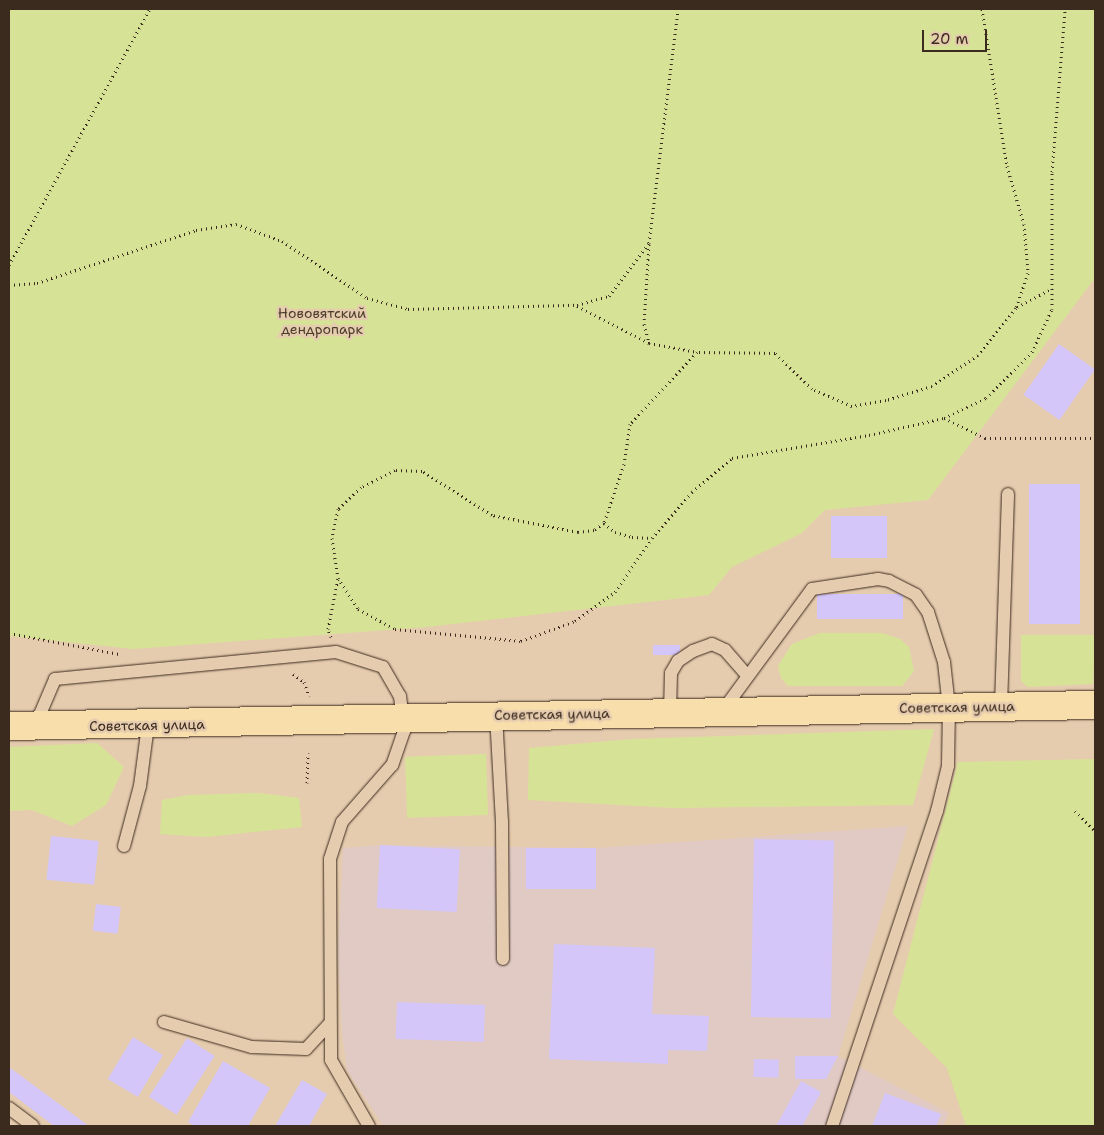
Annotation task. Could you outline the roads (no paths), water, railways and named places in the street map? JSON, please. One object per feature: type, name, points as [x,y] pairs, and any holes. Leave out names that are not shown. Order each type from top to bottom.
[{"type":"main road","name":"Советская улица","points":[[22,726],[148,725],[496,714],[721,713],[1095,705]]},
{"type":"lane","points":[[1002,706],[1008,494]]},
{"type":"lane","points":[[721,713],[747,675],[812,590],[869,580],[889,580],[916,595],[928,612],[944,662],[949,707],[948,766],[937,811],[832,1126]]},
{"type":"lane","points":[[670,713],[671,673],[678,662],[693,651],[712,644],[725,650],[747,675]]},
{"type":"lane","points":[[22,726],[55,679],[336,652],[383,667],[400,696],[404,731],[392,765],[342,822],[330,860],[330,1023],[332,1060],[369,1126]]},
{"type":"lane","points":[[496,714],[502,822],[503,959]]},
{"type":"lane","points":[[124,846],[140,786],[148,725]]},
{"type":"lane","points":[[164,1022],[252,1047],[306,1049],[330,1023]]},
{"type":"lane","points":[[9,1108],[33,1126]]},
{"type":"park label","name":"Нововятский дендропарк","points":[[322,322]]}]
